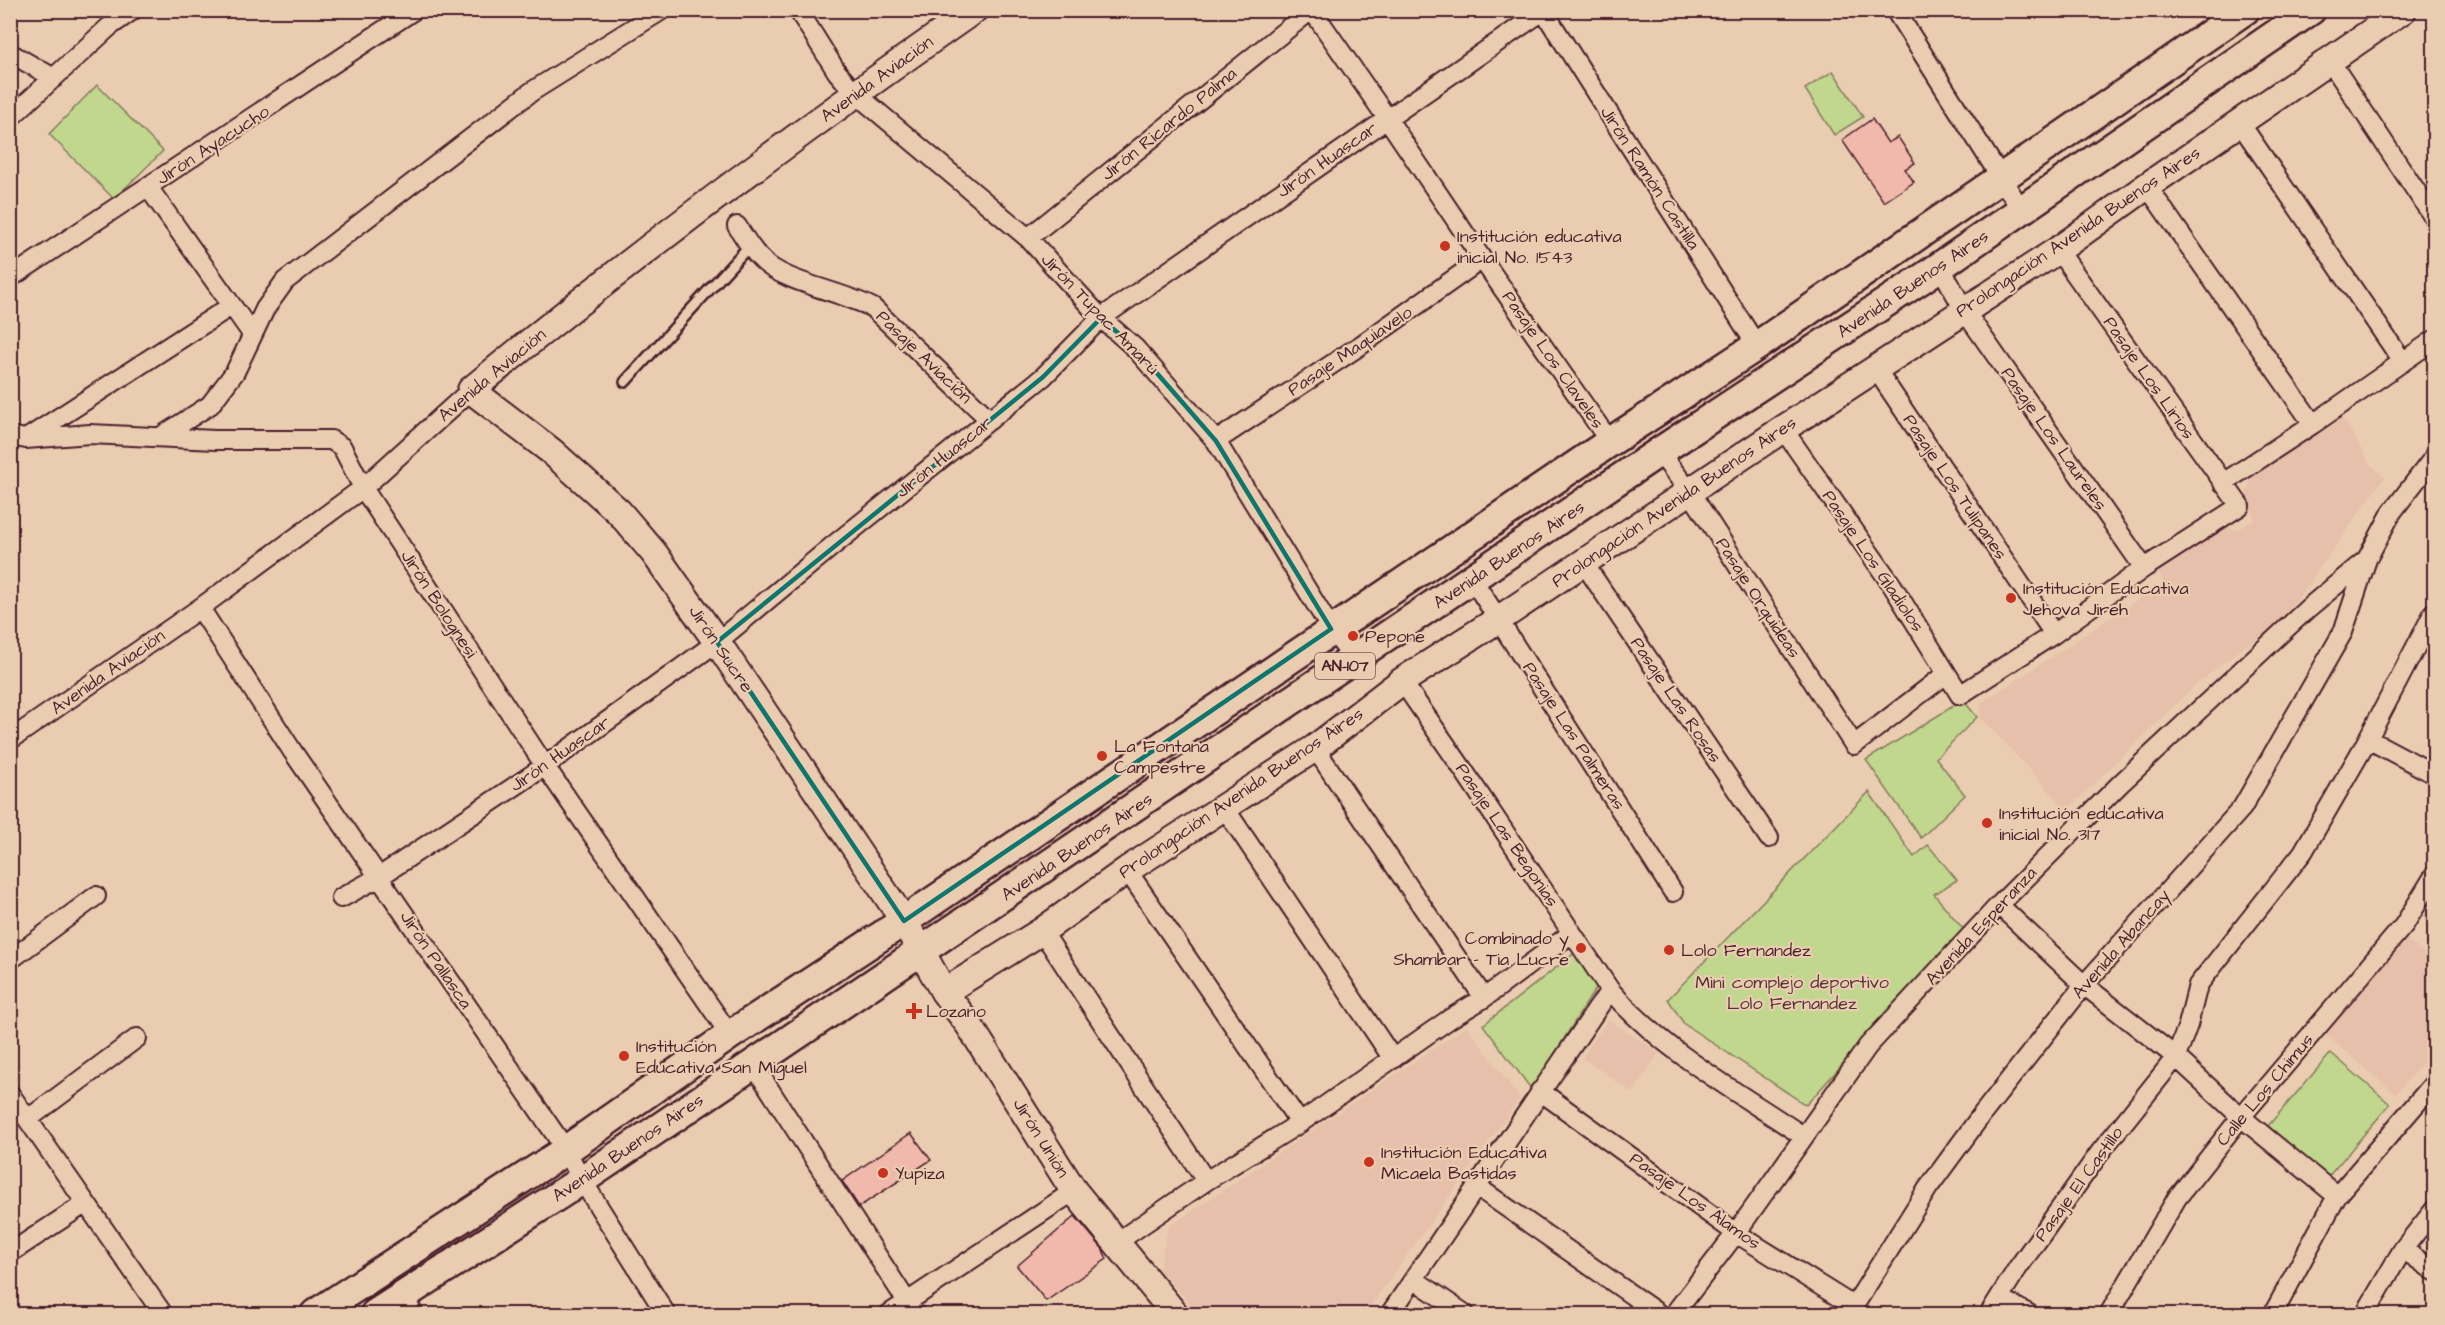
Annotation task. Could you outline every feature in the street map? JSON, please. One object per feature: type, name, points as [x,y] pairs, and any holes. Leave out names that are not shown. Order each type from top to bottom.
[{"type":"main road","name":"Avenida Buenos Aires","points":[[315,1314],[566,1150],[730,1035],[903,921],[1610,442],[1757,346],[2245,10]]},
{"type":"main road","name":"Avenida Buenos Aires","points":[[375,1314],[408,1306],[582,1180],[1355,660],[1659,452],[2022,211],[2312,10]]},
{"type":"street","points":[[10,118],[109,27],[133,10]]},
{"type":"street","points":[[160,437],[210,405],[235,372],[265,309],[285,281],[531,92],[662,10]]},
{"type":"street","name":"Jirón Tupac Amarú","points":[[798,10],[837,72],[855,93],[1028,238],[1101,318],[1135,348],[1216,441],[1331,630],[1355,660]]},
{"type":"street","name":"Avenida Aviación","points":[[10,740],[200,608],[363,488],[471,390],[535,337],[855,93],[974,10]]},
{"type":"street","name":"Pasaje Los Claveles","points":[[1311,10],[1610,442]]},
{"type":"street","name":"Jirón Ricardo Palma","points":[[1028,238],[1311,10]]},
{"type":"street","points":[[1895,10],[2022,211]]},
{"type":"street","name":"Prolongación Avenida Buenos Aires","points":[[944,992],[1042,931],[1127,870],[1315,748],[1402,681],[2058,250],[2403,10]]},
{"type":"street","name":"Jirón Huascar","points":[[340,898],[379,877],[545,766],[717,642],[1043,377],[1101,318],[1543,11]]},
{"type":"street","name":"Jirón Ramón Castilla","points":[[1543,11],[1757,346]]},
{"type":"street","name":"Jirón Ayacucho","points":[[10,278],[148,188],[404,13]]},
{"type":"street","points":[[10,53],[54,78]]},
{"type":"street","points":[[2330,61],[2434,218]]},
{"type":"street","points":[[2240,123],[2403,362]]},
{"type":"street","points":[[2147,186],[2313,424]]},
{"type":"street","points":[[148,188],[252,334]]},
{"type":"street","name":"Pasaje Aviación","points":[[737,226],[763,262],[790,277],[857,299],[873,308],[990,420]]},
{"type":"street","name":"Pasaje Los Lirios","points":[[2058,250],[2240,506],[2144,568]]},
{"type":"street","name":"Pasaje Maquiavelo","points":[[1216,441],[1361,345],[1482,259]]},
{"type":"street","name":"Pasaje Los Laureles","points":[[1940,266],[1964,310],[2144,568]]},
{"type":"street","points":[[18,438],[231,306]]},
{"type":"street","points":[[2223,483],[2434,340]]},
{"type":"street","name":"Pasaje Los Tulipanes","points":[[1876,369],[2054,634]]},
{"type":"street","name":"Jirón Sucre","points":[[471,390],[551,451],[619,512],[654,553],[717,642],[903,921],[920,952]]},
{"type":"street","name":"Pasaje Los Gladiolos","points":[[1783,429],[1892,585],[1960,695],[2054,634]]},
{"type":"street","name":"Jirón Bolognesi","points":[[18,438],[90,434],[215,440],[331,440],[342,447],[363,488],[545,766],[730,1035]]},
{"type":"street","name":"Pasaje Orquideas","points":[[1659,452],[1690,492],[1854,745],[1947,674]]},
{"type":"street","points":[[2367,560],[2392,512],[2434,457]]},
{"type":"street","name":"Avenida Esperanza","points":[[1674,1314],[1736,1233],[1868,1046],[1999,905],[2120,784],[2307,609],[2367,560]]},
{"type":"street","name":"Avenida Abancay","points":[[1851,1310],[1928,1188],[2084,985],[2242,808],[2343,633],[2367,560]]},
{"type":"street","name":"Pasaje Las Rosas","points":[[1582,562],[1769,838]]},
{"type":"street","points":[[2054,634],[2144,568]]},
{"type":"street","name":"Pasaje Las Palmeras","points":[[1473,580],[1673,892]]},
{"type":"street","name":"Jirón Pallasca","points":[[200,608],[293,752],[566,1150],[582,1180],[666,1314]]},
{"type":"street","name":"Pasaje El Castillo","points":[[1989,1314],[2101,1151],[2176,1057],[2188,1025],[2198,985],[2303,852],[2368,739],[2434,612]]},
{"type":"street","name":"Pasaje Las Begonias","points":[[1402,681],[1610,990],[1631,1015],[1676,1051],[1803,1136]]},
{"type":"street","points":[[2368,739],[2434,774]]},
{"type":"street","points":[[1315,748],[1484,998]]},
{"type":"street","points":[[1224,807],[1393,1059]]},
{"type":"street","points":[[1127,870],[1300,1123]]},
{"type":"street","name":"Calle Los Chimus","points":[[2109,1314],[2177,1198],[2241,1117],[2404,925],[2434,876]]},
{"type":"street","points":[[10,960],[96,896]]},
{"type":"street","points":[[1999,905],[2084,985],[2176,1057],[2241,1117],[2337,1196]]},
{"type":"street","points":[[1042,931],[1206,1181]]},
{"type":"street","points":[[1117,1242],[1206,1181],[1300,1123],[1451,1018],[1484,998],[1572,933]]},
{"type":"street","name":"Jirón Unión","points":[[920,952],[944,992],[969,1024],[1074,1191],[1175,1314]]},
{"type":"street","points":[[1390,1314],[1610,990]]},
{"type":"street","points":[[28,1119],[137,1038]]},
{"type":"street","points":[[753,1064],[911,1308]]},
{"type":"street","points":[[2273,1314],[2337,1196],[2434,1083]]},
{"type":"street","name":"Pasaje Los Alamos","points":[[1540,1091],[1736,1233],[1851,1310]]},
{"type":"street","points":[[10,1094],[163,1314]]},
{"type":"street","points":[[1476,1186],[1659,1314]]},
{"type":"street","points":[[889,1314],[911,1308],[1074,1191]]},
{"type":"street","points":[[10,1253],[86,1203]]},
{"type":"street","points":[[2365,1314],[2403,1250],[2434,1210]]},
{"type":"street","points":[[2403,1250],[2434,1271]]},
{"type":"street","points":[[1415,1280],[1465,1314]]},
{"type":"street","points":[[1999,1298],[2029,1314]]},
{"type":"lane","points":[[625,382],[750,245]]},
{"type":"highlighted area","points":[[1101,318],[1135,348],[1216,441],[1331,629],[904,921],[717,642],[1043,377]]},
{"type":"shaded area","points":[[2343,418],[2370,464],[2385,477],[2280,624],[2242,648],[2197,684],[2067,810],[1980,717],[1981,703],[2163,583],[2158,571],[2228,527],[2236,530],[2254,520],[2253,511],[2245,497],[2252,477]]},
{"type":"shaded area","points":[[2404,937],[2434,961],[2434,1050],[2396,1094],[2326,1035]]},
{"type":"shaded area","points":[[1608,1019],[1659,1053],[1633,1093],[1582,1058]]},
{"type":"shaded area","name":"Institución Educativa Micaela Bastidas","points":[[1467,1026],[1520,1098],[1365,1314],[1199,1314],[1159,1269],[1168,1227]]},
{"type":"green space","points":[[1833,71],[1863,117],[1834,135],[1805,89]]},
{"type":"green space","points":[[97,85],[163,151],[114,199],[49,134]]},
{"type":"green space","points":[[1963,700],[1977,717],[1936,758],[1965,795],[1921,838],[1866,760]]},
{"type":"green space","name":"Mini complejo deportivo Lolo Fernandez","points":[[1869,792],[1914,857],[1928,845],[1957,880],[1934,894],[1964,930],[1806,1105],[1684,1024],[1668,999]]},
{"type":"green space","points":[[1581,948],[1599,983],[1532,1090],[1483,1025]]},
{"type":"green space","points":[[2331,1053],[2390,1104],[2328,1177],[2268,1126]]},
{"type":"building","points":[[1872,119],[1888,143],[1898,137],[1915,163],[1905,169],[1914,182],[1884,202],[1842,140]]},
{"type":"building","name":"Yupiza","points":[[911,1133],[931,1160],[859,1207],[842,1181]]},
{"type":"building","points":[[1075,1216],[1102,1248],[1107,1259],[1046,1301],[1017,1266]]},
{"type":"place","name":"Institución educativa inicial No. 1543","points":[[1445,246]]},
{"type":"place","name":"Institución Educativa Jehova Jireh","points":[[2011,598]]},
{"type":"place","name":"Pepone","points":[[1353,636]]},
{"type":"place","name":"La Fontana Campestre","points":[[1102,756]]},
{"type":"place","name":"Institución educativa inicial No. 317","points":[[1987,823]]},
{"type":"place","name":"Combinado y Shambar - Tia Lucre","points":[[1581,948]]},
{"type":"place","name":"Lolo Fernandez","points":[[1669,950]]},
{"type":"place","name":"Lozano","points":[[914,1011]]},
{"type":"place","name":"Institución Educativa San Miguel","points":[[624,1056]]},
{"type":"place","name":"Institución Educativa Micaela Bastidas","points":[[1369,1162]]},
{"type":"place","name":"Yupiza","points":[[883,1173]]}]
